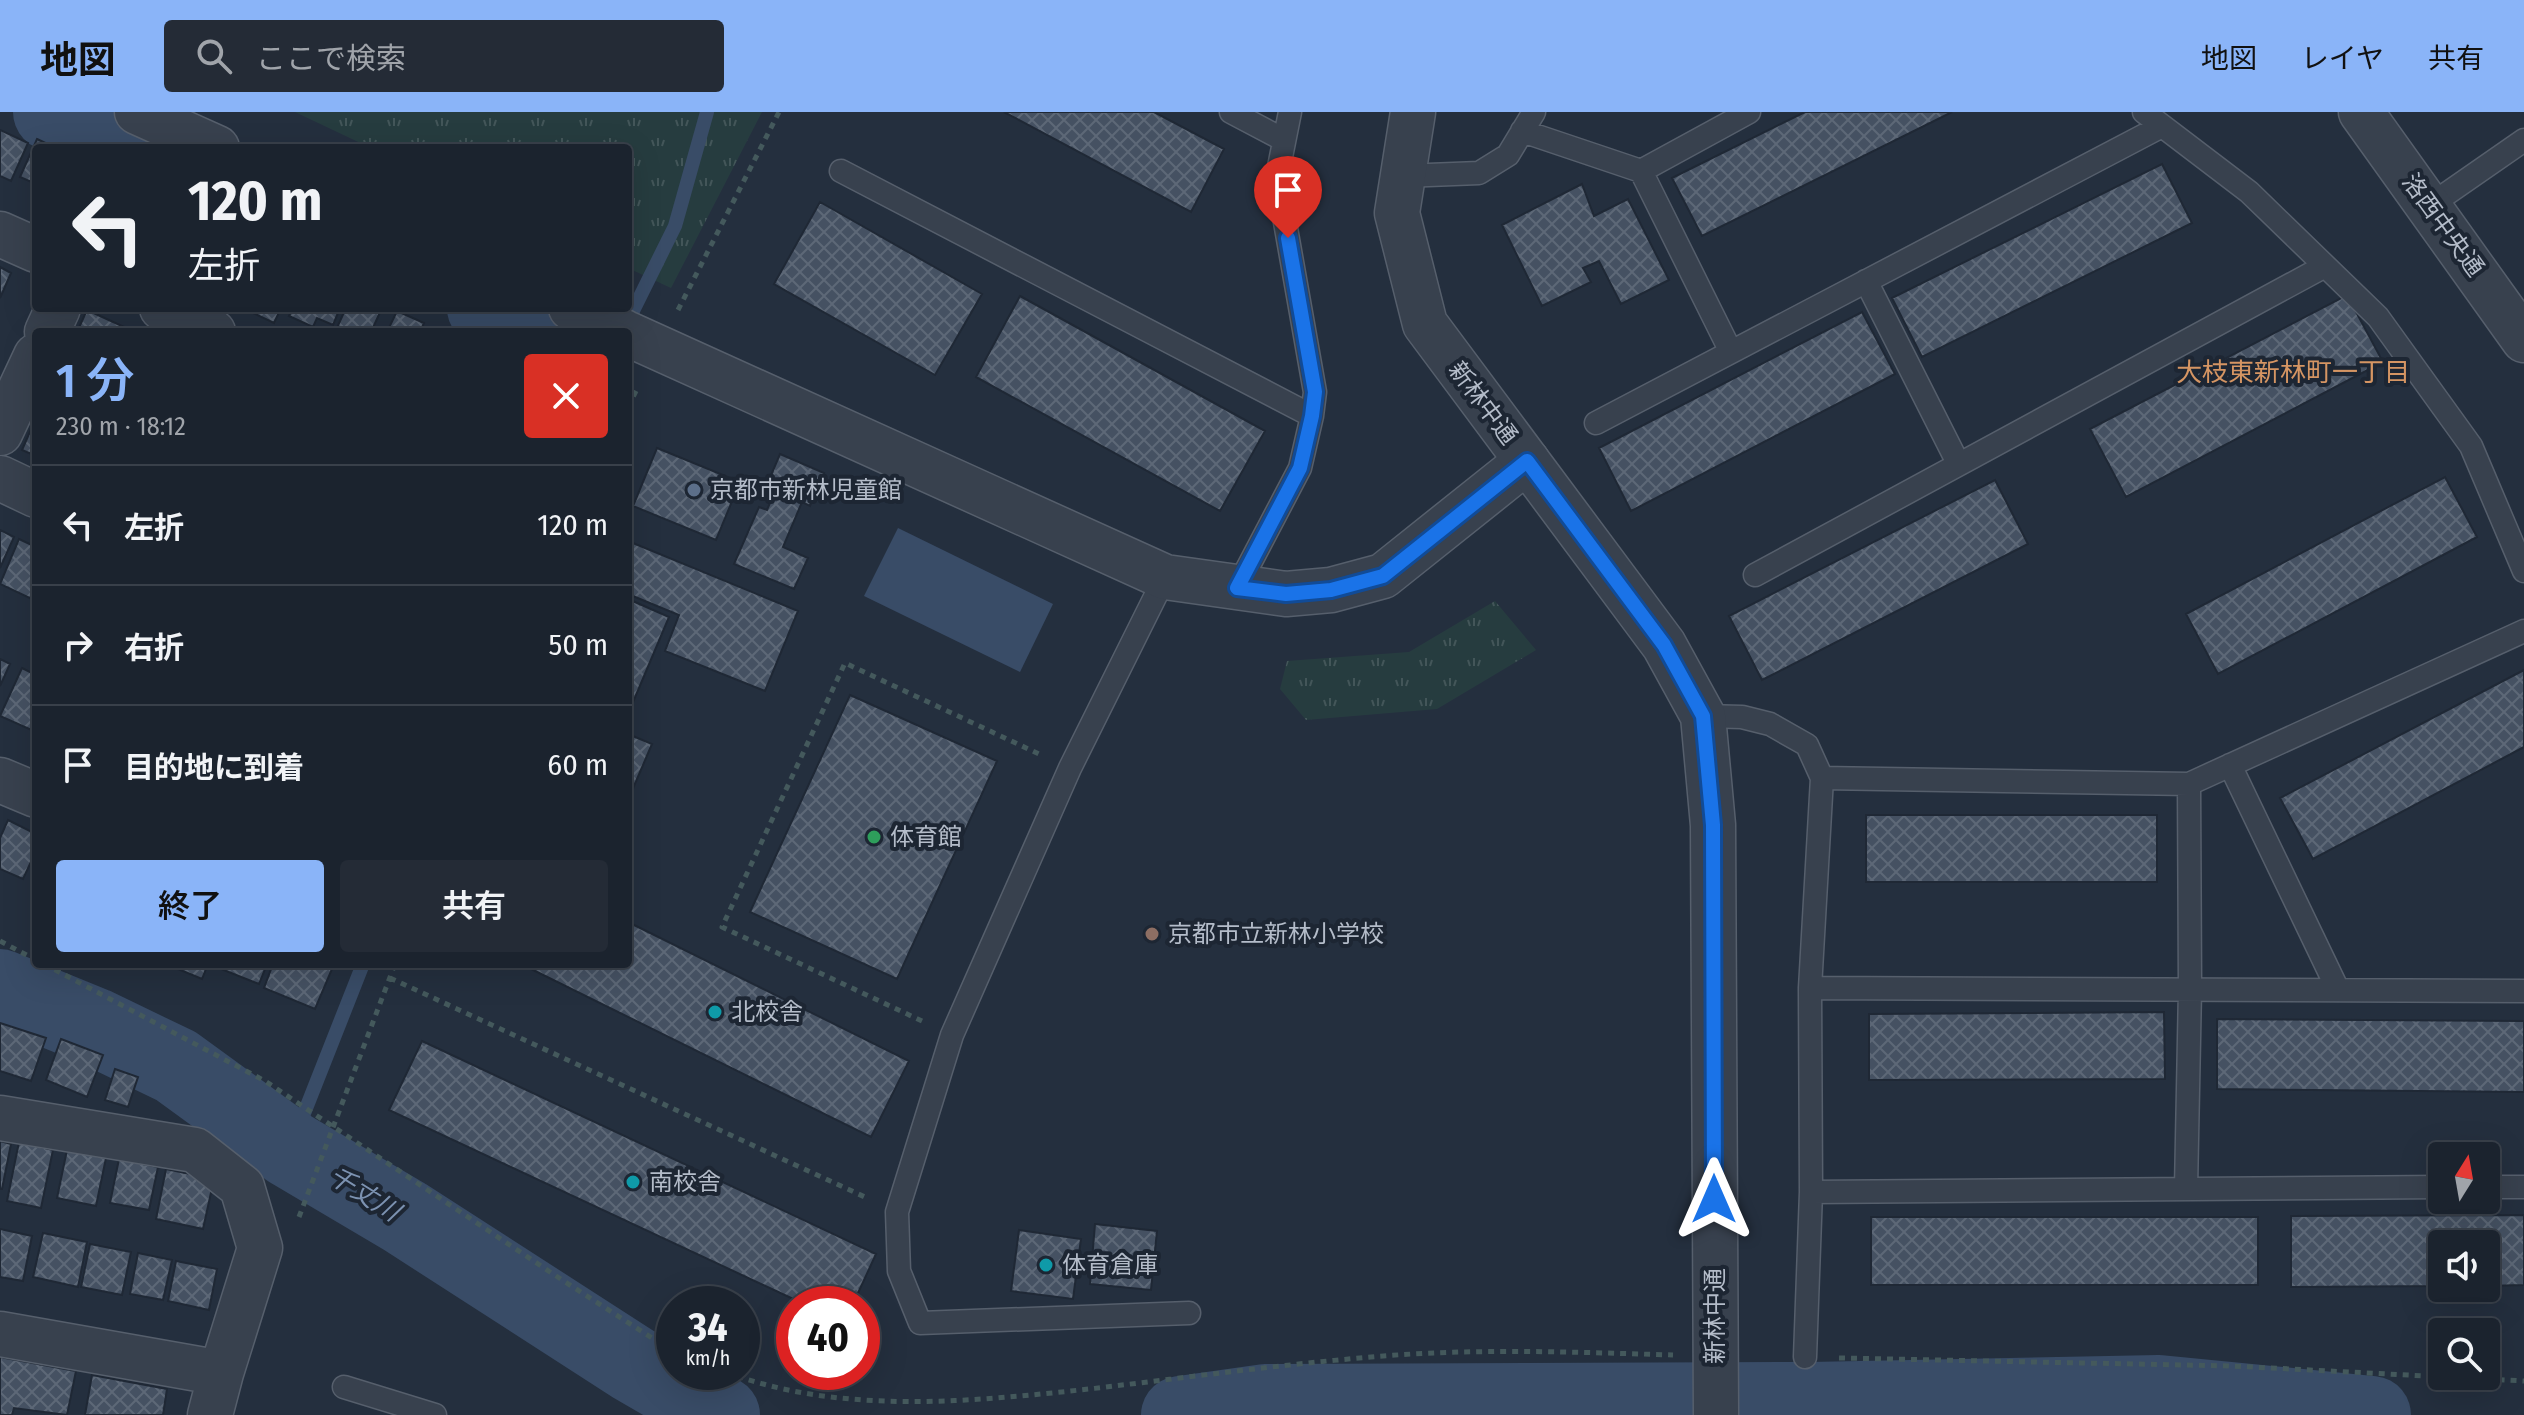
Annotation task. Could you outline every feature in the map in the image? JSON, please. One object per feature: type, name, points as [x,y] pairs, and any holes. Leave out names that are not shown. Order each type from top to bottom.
[{"type":"street","name":"新林中通","points":[[1413,112],[1397,213],[1425,324],[1664,645],[1703,716],[1713,825],[1715,1384]]},
{"type":"street","name":"洛西中央通","points":[[2361,112],[2524,340]]},
{"type":"street","points":[[142,122],[205,144]]},
{"type":"street","points":[[0,234],[32,248]]},
{"type":"street","points":[[170,312],[204,328]]},
{"type":"street","points":[[579,312],[615,328]]},
{"type":"street","points":[[638,338],[1165,577],[1237,588],[1286,594],[1331,590],[1383,576],[1527,461]]},
{"type":"street","points":[[0,433],[32,365]]},
{"type":"street","points":[[0,478],[32,493]]},
{"type":"street","points":[[0,780],[32,793]]},
{"type":"street","points":[[0,1118],[195,1150],[242,1187],[260,1248],[210,1415]]},
{"type":"street","points":[[0,1334],[221,1373]]},
{"type":"lane","points":[[1231,112],[1284,140]]},
{"type":"lane","points":[[1237,588],[1300,468],[1315,392],[1277,177],[1290,112]]},
{"type":"lane","points":[[1641,171],[1749,112]]},
{"type":"lane","points":[[2144,112],[2249,192],[2378,317],[2471,446],[2524,571]]},
{"type":"lane","points":[[1403,176],[1479,173],[1508,155],[1528,122],[1641,171],[1731,352]]},
{"type":"lane","points":[[1596,423],[2162,126]]},
{"type":"lane","points":[[2429,206],[2524,140]]},
{"type":"lane","points":[[841,171],[1312,416]]},
{"type":"lane","points":[[1755,575],[2325,266]]},
{"type":"lane","points":[[1866,281],[1958,463]]},
{"type":"lane","points":[[1165,577],[1070,768],[952,1035],[897,1212],[899,1271],[920,1323],[1189,1313]]},
{"type":"lane","points":[[1822,778],[2189,784],[2524,631]]},
{"type":"lane","points":[[1703,716],[1742,717],[1770,724],[1807,745],[1822,778],[1810,988],[1811,1192],[1805,1357]]},
{"type":"lane","points":[[2230,765],[2338,990]]},
{"type":"lane","points":[[2186,1189],[2190,989],[2189,784]]},
{"type":"lane","points":[[1810,988],[2524,991]]},
{"type":"lane","points":[[1811,1192],[2428,1187]]},
{"type":"lane","points":[[2500,1187],[2524,1187]]},
{"type":"lane","points":[[344,1387],[435,1415]]},
{"type":"path","points":[[632,379],[638,338],[779,112]]},
{"type":"path","points":[[952,1035],[722,927],[845,663],[1070,768]]},
{"type":"path","points":[[0,941],[32,958]]},
{"type":"path","points":[[52,968],[265,1081],[656,1340]]},
{"type":"path","points":[[302,1206],[394,968]]},
{"type":"path","points":[[390,978],[897,1212]]},
{"type":"path","points":[[760,1383],[816,1400],[885,1407],[1029,1396],[1372,1357],[1518,1350],[1715,1384]]},
{"type":"path","points":[[1805,1357],[2232,1366],[2524,1381]]},
{"type":"green space","points":[[295,112],[762,112],[671,288],[632,270],[632,144],[363,144]]},
{"type":"green space","points":[[1495,601],[1536,650],[1437,709],[1306,720],[1280,689],[1287,661],[1409,652]]},
{"type":"water","points":[[898,528],[1053,604],[1020,672],[864,596]]},
{"type":"building","points":[[1004,112],[1154,112],[1224,149],[1191,212]]},
{"type":"building","points":[[1805,112],[1952,112],[1702,236],[1672,178]]},
{"type":"building","points":[[0,130],[28,143],[11,181],[0,176]]},
{"type":"building","points":[[32,150],[32,182],[20,177]]},
{"type":"building","points":[[2162,164],[2192,223],[1922,357],[1892,298]]},
{"type":"building","points":[[1582,184],[1594,216],[1628,199],[1669,280],[1621,304],[1599,261],[1583,268],[1591,282],[1542,306],[1502,225]]},
{"type":"building","points":[[820,202],[982,294],[935,375],[774,284]]},
{"type":"building","points":[[0,267],[11,273],[0,298]]},
{"type":"building","points":[[2347,295],[2383,362],[2126,497],[2090,429]]},
{"type":"building","points":[[1020,296],[1265,431],[1220,511],[976,377]]},
{"type":"building","points":[[86,312],[91,312],[126,328],[79,328]]},
{"type":"building","points":[[251,312],[279,312],[274,323]]},
{"type":"building","points":[[291,312],[338,312],[333,325],[317,318],[313,327],[289,316]]},
{"type":"building","points":[[344,312],[380,312],[373,328],[337,328]]},
{"type":"building","points":[[397,312],[424,323],[422,328],[389,328]]},
{"type":"building","points":[[1862,312],[1895,374],[1631,511],[1599,448]]},
{"type":"building","points":[[32,427],[32,454],[22,450]]},
{"type":"building","points":[[657,448],[740,482],[716,540],[633,506]]},
{"type":"building","points":[[780,454],[824,473],[810,506],[802,502],[783,547],[808,558],[794,589],[734,564],[759,507],[767,510],[775,491],[766,487]]},
{"type":"building","points":[[2445,477],[2477,537],[2218,674],[2186,614]]},
{"type":"building","points":[[1995,480],[2028,544],[1762,680],[1729,616]]},
{"type":"building","points":[[0,530],[14,537],[0,568]]},
{"type":"building","points":[[19,539],[32,545],[32,599],[0,584]]},
{"type":"building","points":[[632,543],[798,611],[765,691],[665,651],[679,615],[632,596]]},
{"type":"building","points":[[632,601],[669,617],[632,705]]},
{"type":"building","points":[[0,659],[10,664],[0,686]]},
{"type":"building","points":[[22,668],[32,673],[32,730],[0,716]]},
{"type":"building","points":[[2524,670],[2524,747],[2313,859],[2280,798]]},
{"type":"building","name":"体育館","points":[[850,695],[997,761],[897,979],[750,912]]},
{"type":"building","points":[[632,736],[652,744],[632,791]]},
{"type":"building","points":[[1866,815],[2157,815],[2157,882],[1866,882]]},
{"type":"building","points":[[8,820],[32,832],[32,860],[23,879],[0,869],[0,838]]},
{"type":"building","name":"北校舎","points":[[632,924],[909,1061],[871,1137],[529,968],[632,968]]},
{"type":"building","points":[[176,968],[206,968],[202,979]]},
{"type":"building","points":[[219,968],[265,968],[259,984]]},
{"type":"building","points":[[272,968],[332,969],[315,1009],[264,988]]},
{"type":"building","points":[[2164,1012],[2165,1079],[1869,1080],[1869,1014]]},
{"type":"building","points":[[2217,1019],[2524,1021],[2524,1092],[2217,1089]]},
{"type":"building","points":[[0,1023],[46,1038],[31,1081],[0,1071]]},
{"type":"building","points":[[61,1039],[103,1055],[87,1097],[46,1080]]},
{"type":"building","name":"南校舎","points":[[422,1041],[876,1254],[861,1286],[776,1286],[776,1291],[389,1110]]},
{"type":"building","points":[[115,1069],[138,1077],[128,1107],[105,1100]]},
{"type":"building","points":[[0,1141],[11,1144],[2,1189],[0,1189]]},
{"type":"building","points":[[19,1142],[53,1150],[41,1208],[7,1201]]},
{"type":"building","points":[[67,1150],[106,1158],[96,1206],[57,1198]]},
{"type":"building","points":[[119,1159],[158,1167],[149,1210],[110,1203]]},
{"type":"building","points":[[166,1169],[214,1179],[203,1229],[156,1219]]},
{"type":"building","points":[[2524,1215],[2524,1285],[2500,1286],[2500,1230],[2428,1230],[2428,1286],[2291,1287],[2291,1216]]},
{"type":"building","points":[[1871,1217],[2258,1217],[2258,1285],[1871,1285]]},
{"type":"building","name":"体育倉庫","points":[[1095,1224],[1157,1231],[1151,1290],[1090,1284]]},
{"type":"building","points":[[0,1229],[32,1236],[23,1281],[0,1277]]},
{"type":"building","name":"体育倉庫","points":[[1019,1230],[1081,1239],[1073,1299],[1011,1291]]},
{"type":"building","points":[[43,1233],[87,1242],[78,1287],[33,1277]]},
{"type":"building","points":[[90,1244],[131,1252],[122,1295],[81,1287]]},
{"type":"building","points":[[138,1253],[172,1260],[163,1300],[130,1294]]},
{"type":"building","points":[[176,1261],[217,1269],[209,1310],[168,1301]]},
{"type":"building","points":[[0,1357],[76,1371],[67,1415],[14,1408],[12,1415],[0,1415]]},
{"type":"building","points":[[92,1375],[167,1389],[163,1415],[85,1415]]},
{"type":"waterway","points":[[52,112],[123,144]]},
{"type":"waterway","points":[[625,327],[675,226],[707,112]]},
{"type":"waterway","points":[[494,312],[528,328]]},
{"type":"waterway","points":[[290,1149],[361,968]]},
{"type":"waterway","name":"千丈川","points":[[0,988],[93,1026],[176,1066],[290,1149],[405,1217],[633,1364],[721,1415]]},
{"type":"waterway","name":"千丈川","points":[[1180,1415],[1265,1403],[1810,1401],[2159,1394],[2372,1415]]},
{"type":"place","name":"京都市新林児童館","points":[[694,490]]},
{"type":"place","name":"体育館","points":[[874,837]]},
{"type":"place","name":"京都市立新林小学校","points":[[1152,934]]},
{"type":"place","name":"北校舎","points":[[715,1012]]},
{"type":"place","name":"南校舎","points":[[633,1182]]},
{"type":"place","name":"体育倉庫","points":[[1046,1265]]},
{"type":"district","name":"大枝東新林町一丁目","points":[[2293,372]]},
{"type":"route","points":[[1288,238],[1315,392],[1312,416],[1300,468],[1237,588],[1286,594],[1331,590],[1383,576],[1527,461],[1664,645],[1703,716],[1713,825],[1714,1199]]}]
